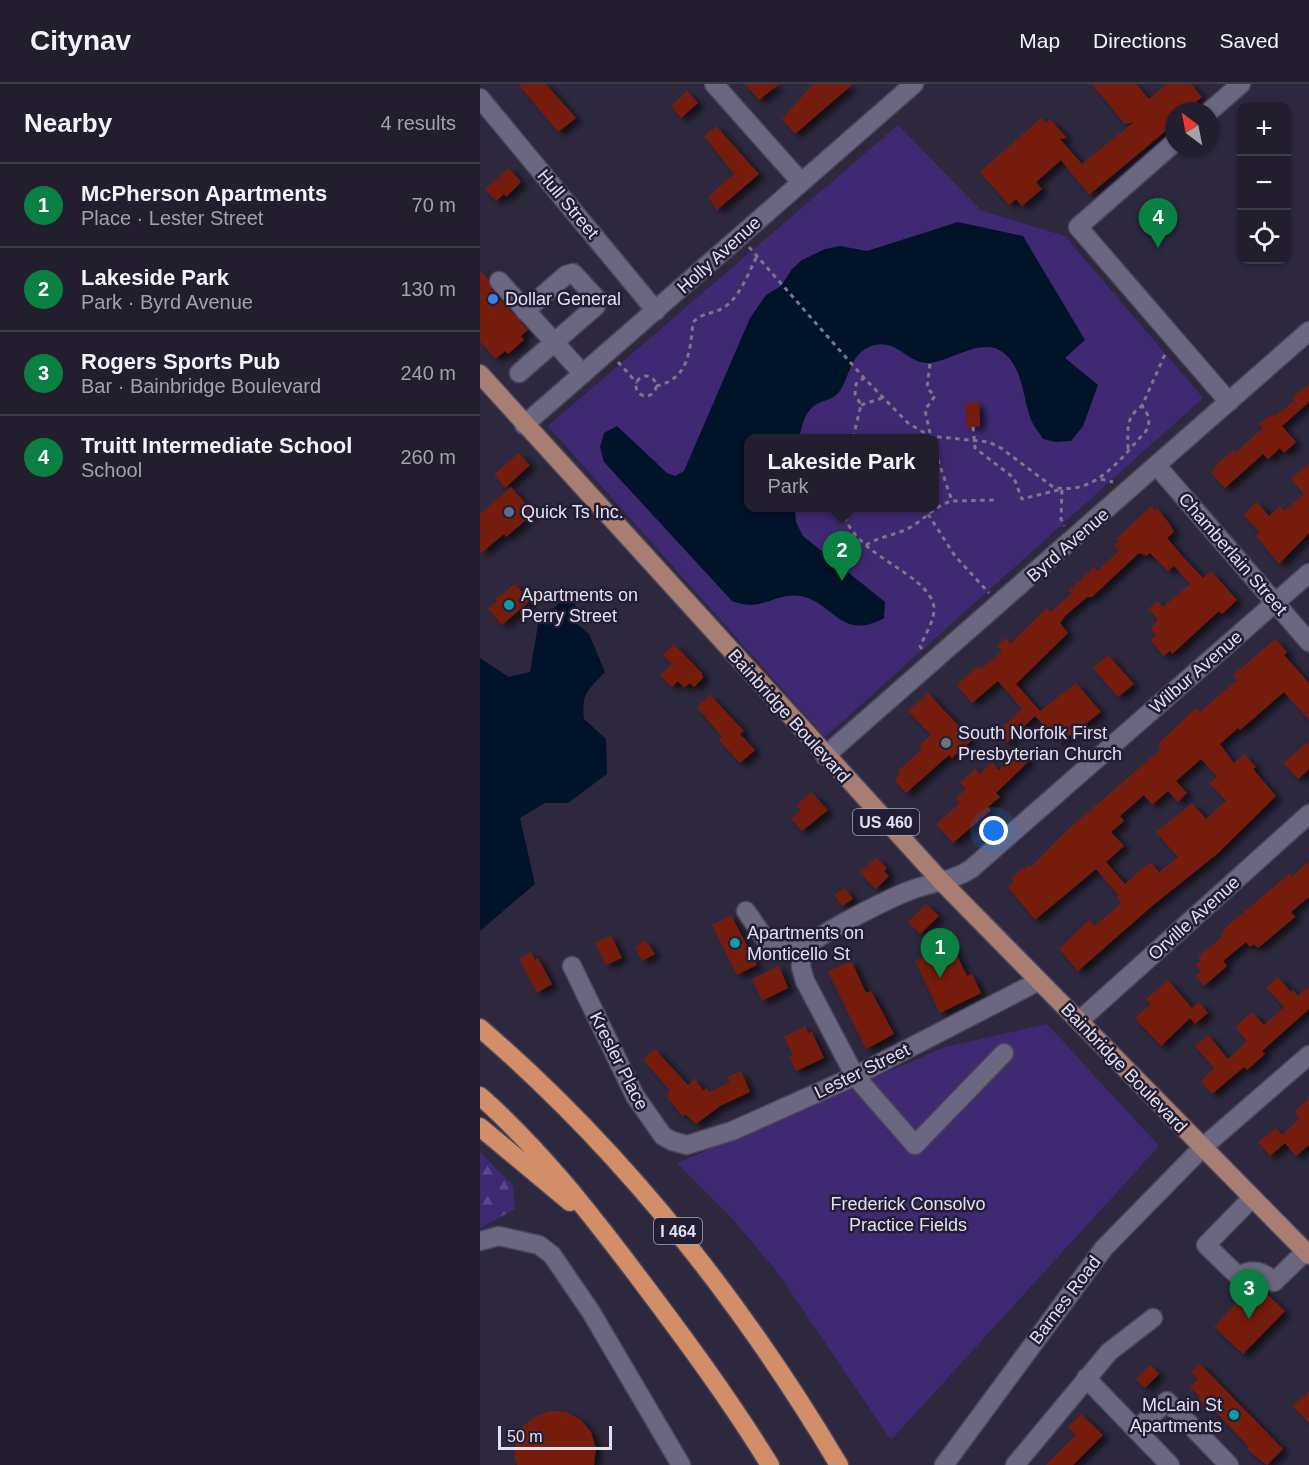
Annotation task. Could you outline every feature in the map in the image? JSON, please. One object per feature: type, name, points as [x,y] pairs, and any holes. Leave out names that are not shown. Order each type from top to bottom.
[{"type":"highway","name":"I 464","points":[[480,1028],[542,1083],[639,1187],[707,1267],[792,1386],[839,1465]]},
{"type":"highway","points":[[480,1096],[537,1150],[601,1228],[678,1328],[770,1465]]},
{"type":"highway","points":[[480,1127],[601,1228]]},
{"type":"main road","name":"Bainbridge Boulevard","points":[[480,374],[942,882],[1307,1253]]},
{"type":"street","points":[[714,84],[801,182]]},
{"type":"street","name":"Holly Avenue","points":[[524,425],[914,84]]},
{"type":"street","points":[[1219,103],[1241,84]]},
{"type":"street","name":"Hull Street","points":[[480,98],[656,311]]},
{"type":"street","points":[[1165,151],[1078,227],[1229,402]]},
{"type":"street","points":[[519,373],[596,306],[598,300],[573,273],[566,275],[525,311]]},
{"type":"street","points":[[499,281],[583,374]]},
{"type":"street","name":"Byrd Avenue","points":[[825,756],[1309,332]]},
{"type":"street","name":"Chamberlain Street","points":[[1157,466],[1309,642]]},
{"type":"street","name":"Wilbur Avenue","points":[[801,954],[817,938],[919,887],[959,877],[971,869],[1309,573]]},
{"type":"street","name":"Orville Avenue","points":[[1079,1021],[1309,814]]},
{"type":"street","points":[[746,911],[772,950],[801,954],[805,981],[855,1076],[915,1145],[1004,1053]]},
{"type":"street","name":"Kresler Place","points":[[572,966],[635,1096],[663,1136],[679,1143]]},
{"type":"street","name":"Lester Street","points":[[679,1143],[701,1142],[732,1131],[855,1076],[1039,981]]},
{"type":"street","name":"Barnes Road","points":[[944,1465],[1104,1248],[1202,1148],[1309,1055]]},
{"type":"street","points":[[1252,1198],[1206,1245],[1238,1276],[1258,1271],[1274,1282],[1307,1253]]},
{"type":"street","points":[[480,1241],[499,1236],[539,1245],[552,1255],[591,1312],[681,1465]]},
{"type":"street","points":[[1015,1465],[1109,1352],[1153,1318]]},
{"type":"street","points":[[1086,1378],[1170,1465]]},
{"type":"street","points":[[1136,1430],[1167,1401],[1229,1465]]},
{"type":"path","points":[[740,237],[864,378],[908,423],[925,434]]},
{"type":"path","points":[[656,386],[669,383],[681,374],[690,345],[693,322],[703,313],[723,308],[735,295],[758,256]]},
{"type":"path","points":[[1128,450],[1128,419],[1132,412],[1142,406],[1173,337]]},
{"type":"path","points":[[609,351],[637,383],[638,392],[646,396],[654,392],[656,386],[654,380],[648,377],[637,383]]},
{"type":"path","points":[[929,434],[925,410],[935,396],[927,388],[930,364]]},
{"type":"path","points":[[854,434],[861,405],[855,394],[856,384],[864,378]]},
{"type":"path","points":[[861,405],[884,397]]},
{"type":"path","points":[[973,427],[975,448],[1014,478],[1022,499],[1084,486],[1101,479],[1150,423],[1148,414],[1142,406]]},
{"type":"path","points":[[939,438],[974,440],[1001,448],[1042,481],[1062,489]]},
{"type":"path","points":[[939,464],[952,501]]},
{"type":"path","points":[[1062,489],[1061,519],[1071,542]]},
{"type":"path","points":[[939,506],[952,501],[994,500]]},
{"type":"path","points":[[844,512],[855,535],[915,580],[934,606],[933,618],[920,646],[933,663]]},
{"type":"path","points":[[866,545],[878,537],[910,528],[931,512]]},
{"type":"path","points":[[928,514],[955,556],[999,604]]},
{"type":"green space","points":[[898,125],[982,211],[1065,236],[1203,398],[825,737],[548,426]]},
{"type":"green space","name":"Frederick Consolvo Practice Fields","points":[[1047,1024],[1159,1146],[891,1440],[778,1273],[730,1216],[677,1163],[945,1047]]},
{"type":"green space","points":[[480,1152],[513,1186],[515,1209],[480,1228]]},
{"type":"water","points":[[958,222],[1023,236],[1085,340],[1065,358],[1098,385],[1083,426],[1071,441],[1056,442],[1043,439],[1029,415],[1016,368],[1004,353],[995,348],[977,348],[930,363],[914,360],[886,345],[867,348],[854,361],[838,393],[814,406],[808,412],[800,434],[744,434],[744,512],[795,512],[796,522],[803,536],[885,602],[884,618],[858,626],[847,623],[821,605],[800,596],[783,597],[752,605],[732,601],[604,462],[600,447],[604,433],[617,426],[667,473],[675,476],[684,471],[750,318],[766,295],[781,286],[792,269],[802,260],[825,249],[840,246],[867,251]]},
{"type":"water","points":[[565,597],[572,599],[576,606],[572,619],[589,634],[605,672],[587,693],[583,711],[584,719],[606,739],[607,774],[568,803],[545,803],[520,818],[535,884],[480,931],[480,658],[509,677],[530,672],[540,613],[554,608]]},
{"type":"building","points":[[518,84],[546,84],[576,118],[558,132]]},
{"type":"building","points":[[745,84],[779,84],[759,100]]},
{"type":"building","points":[[813,84],[853,84],[795,134],[782,119]]},
{"type":"building","points":[[1092,84],[1136,84],[1149,99],[1167,84],[1191,84],[1202,97],[1196,102],[1165,102],[1165,132],[1089,195],[1061,160],[1036,182],[1042,189],[1022,206],[1016,199],[1009,205],[980,172],[1041,118],[1046,123],[1050,119],[1067,138],[1060,139],[1082,164],[1134,122],[1125,124]]},
{"type":"building","points":[[687,91],[698,103],[681,118],[671,106]]},
{"type":"building","points":[[716,126],[759,174],[717,210],[708,197],[734,174],[704,136]]},
{"type":"building","points":[[509,168],[521,182],[506,197],[504,194],[496,201],[485,189]]},
{"type":"building","name":"Dollar General","points":[[480,270],[488,279],[491,289],[528,330],[521,336],[524,340],[508,354],[505,351],[495,359],[480,341]]},
{"type":"building","points":[[1309,384],[1309,402],[1282,426],[1296,442],[1284,453],[1280,448],[1268,459],[1263,454],[1225,488],[1211,473],[1216,468],[1215,466],[1233,450],[1235,453],[1263,428],[1259,424],[1272,414],[1274,417],[1295,400],[1293,397]]},
{"type":"building","points":[[979,402],[980,426],[967,428],[965,404]]},
{"type":"building","points":[[519,453],[530,465],[505,488],[494,474]]},
{"type":"building","points":[[1309,463],[1309,533],[1279,564],[1256,536],[1260,533],[1243,514],[1257,502],[1269,516],[1280,506],[1284,511],[1304,494],[1291,479]]},
{"type":"building","name":"Quick Ts Inc.","points":[[511,487],[534,513],[506,537],[504,534],[480,554],[480,514]]},
{"type":"building","points":[[1151,506],[1154,510],[1157,508],[1169,523],[1174,532],[1167,538],[1184,558],[1203,578],[1211,571],[1237,600],[1222,614],[1219,611],[1172,654],[1170,651],[1164,656],[1150,640],[1156,635],[1151,629],[1158,619],[1148,609],[1158,601],[1163,607],[1190,584],[1174,566],[1168,571],[1150,553],[1146,556],[1139,553],[1092,597],[1087,597],[1065,616],[1060,623],[1068,633],[1016,684],[1040,711],[1076,683],[1101,712],[1060,743],[1035,716],[1007,743],[997,732],[1022,709],[998,681],[972,703],[957,685],[978,666],[981,669],[1002,651],[997,645],[1006,638],[1011,643],[1047,608],[1050,612],[1072,593],[1069,591],[1094,567],[1097,571],[1119,551],[1114,546],[1120,541],[1117,538]]},
{"type":"building","name":"Apartments on Perry Street","points":[[515,584],[530,601],[502,625],[488,608],[497,601],[495,599]]},
{"type":"building","points":[[1275,639],[1287,652],[1284,655],[1309,683],[1309,720],[1284,692],[1220,744],[1234,763],[1244,754],[1256,767],[1253,769],[1276,796],[1217,854],[1152,906],[1078,971],[1059,949],[1089,920],[1094,926],[1121,904],[1117,898],[1119,896],[1096,869],[1035,920],[1008,887],[1014,882],[1011,878],[1022,868],[1029,865],[1031,867],[1064,833],[1160,750],[1159,743],[1196,708],[1200,712],[1237,680],[1233,675]],"holes":[[[1201,759],[1217,777],[1210,783],[1226,801],[1206,819],[1192,803],[1156,832],[1178,857],[1159,872],[1150,862],[1125,884],[1106,862],[1124,846],[1111,832],[1124,821],[1120,816],[1144,795],[1152,805],[1168,791],[1178,802],[1187,793],[1176,781]]]},
{"type":"building","points":[[674,644],[701,672],[703,678],[694,687],[690,683],[684,688],[678,681],[672,687],[660,675],[672,664],[663,655]]},
{"type":"building","points":[[1108,655],[1134,684],[1118,697],[1093,668]]},
{"type":"building","name":"South Norfolk First Presbyterian Church","points":[[928,693],[972,740],[952,758],[949,755],[906,793],[894,779],[900,774],[898,771],[922,749],[919,746],[931,735],[908,711]]},
{"type":"building","points":[[710,695],[744,731],[740,734],[755,750],[740,763],[719,740],[722,737],[697,707]]},
{"type":"building","points":[[1309,741],[1309,769],[1298,779],[1283,763]]},
{"type":"building","points":[[1020,751],[1029,761],[996,793],[1000,797],[988,807],[991,810],[953,843],[936,824],[960,803],[956,798],[966,789],[960,782],[976,769],[980,774],[992,763],[999,770]]},
{"type":"building","points":[[811,792],[828,810],[802,831],[791,819],[801,810],[797,805]]},
{"type":"building","points":[[876,857],[887,868],[884,871],[889,876],[876,889],[860,873]]},
{"type":"building","points":[[1309,861],[1309,897],[1291,912],[1295,917],[1258,948],[1254,944],[1250,947],[1246,942],[1223,961],[1227,966],[1204,986],[1196,976],[1201,971],[1196,965],[1201,961],[1198,957],[1223,936],[1221,934],[1225,928],[1289,874],[1291,877]]},
{"type":"building","points":[[845,888],[853,899],[842,906],[834,895]]},
{"type":"building","points":[[926,904],[939,916],[920,934],[908,922]]},
{"type":"building","name":"Apartments on Monticello St","points":[[731,915],[757,965],[737,975],[712,925]]},
{"type":"building","points":[[611,935],[622,958],[606,965],[595,943]]},
{"type":"building","points":[[646,941],[655,954],[642,961],[635,947]]},
{"type":"building","points":[[951,943],[967,976],[972,974],[981,993],[940,1013],[915,961]]},
{"type":"building","points":[[531,952],[535,960],[538,958],[552,984],[537,993],[519,959]]},
{"type":"building","points":[[851,960],[866,993],[871,991],[894,1034],[866,1049],[828,972]]},
{"type":"building","points":[[779,966],[788,988],[762,1001],[752,979]]},
{"type":"building","points":[[1278,977],[1291,992],[1293,990],[1298,996],[1309,986],[1309,1009],[1262,1051],[1265,1054],[1247,1070],[1244,1067],[1212,1094],[1201,1081],[1214,1068],[1195,1046],[1208,1035],[1228,1059],[1247,1041],[1235,1027],[1252,1012],[1264,1025],[1284,1007],[1266,987]]},
{"type":"building","points":[[1168,980],[1192,1008],[1199,1002],[1208,1013],[1195,1024],[1190,1018],[1161,1046],[1135,1018],[1151,1004],[1146,999]]},
{"type":"building","points":[[805,1026],[808,1033],[812,1032],[824,1058],[796,1071],[789,1057],[793,1055],[784,1037]]},
{"type":"building","points":[[655,1049],[688,1085],[694,1079],[704,1091],[706,1088],[709,1092],[730,1082],[728,1077],[741,1071],[750,1092],[720,1106],[696,1124],[685,1114],[683,1116],[667,1098],[670,1091],[643,1059]]},
{"type":"building","points":[[1309,1098],[1309,1145],[1296,1156],[1285,1143],[1270,1156],[1258,1142],[1276,1128],[1282,1135],[1300,1118],[1294,1112]]},
{"type":"building","points":[[1255,1283],[1285,1311],[1243,1354],[1214,1327]]},
{"type":"building","name":"McLain St Apartments","points":[[1200,1364],[1283,1449],[1267,1465],[1247,1449],[1249,1447],[1209,1405],[1206,1407],[1198,1399],[1200,1397],[1190,1387],[1198,1379],[1191,1372]]},
{"type":"building","points":[[1150,1365],[1159,1374],[1145,1388],[1136,1379]]},
{"type":"building","points":[[1309,1391],[1309,1423],[1293,1406]]},
{"type":"building","points":[[551,1411],[567,1412],[581,1420],[591,1432],[596,1448],[594,1465],[517,1465],[514,1456],[516,1440],[523,1426],[536,1416]]},
{"type":"building","points":[[1081,1414],[1103,1435],[1073,1465],[1046,1465],[1076,1435],[1068,1427]]},
{"type":"place","name":"Truitt Intermediate School","points":[[1158,248]]},
{"type":"place","name":"Dollar General","points":[[493,299]]},
{"type":"place","name":"Quick Ts Inc.","points":[[509,512]]},
{"type":"place","name":"Lakeside Park","points":[[842,581]]},
{"type":"place","name":"Apartments on Perry Street","points":[[509,605]]},
{"type":"place","name":"South Norfolk First Presbyterian Church","points":[[946,743]]},
{"type":"place","name":"Apartments on Monticello St","points":[[735,943]]},
{"type":"place","name":"McPherson Apartments","points":[[940,978]]},
{"type":"place","name":"Rogers Sports Pub","points":[[1249,1319]]},
{"type":"place","name":"McLain St Apartments","points":[[1234,1415]]}]
